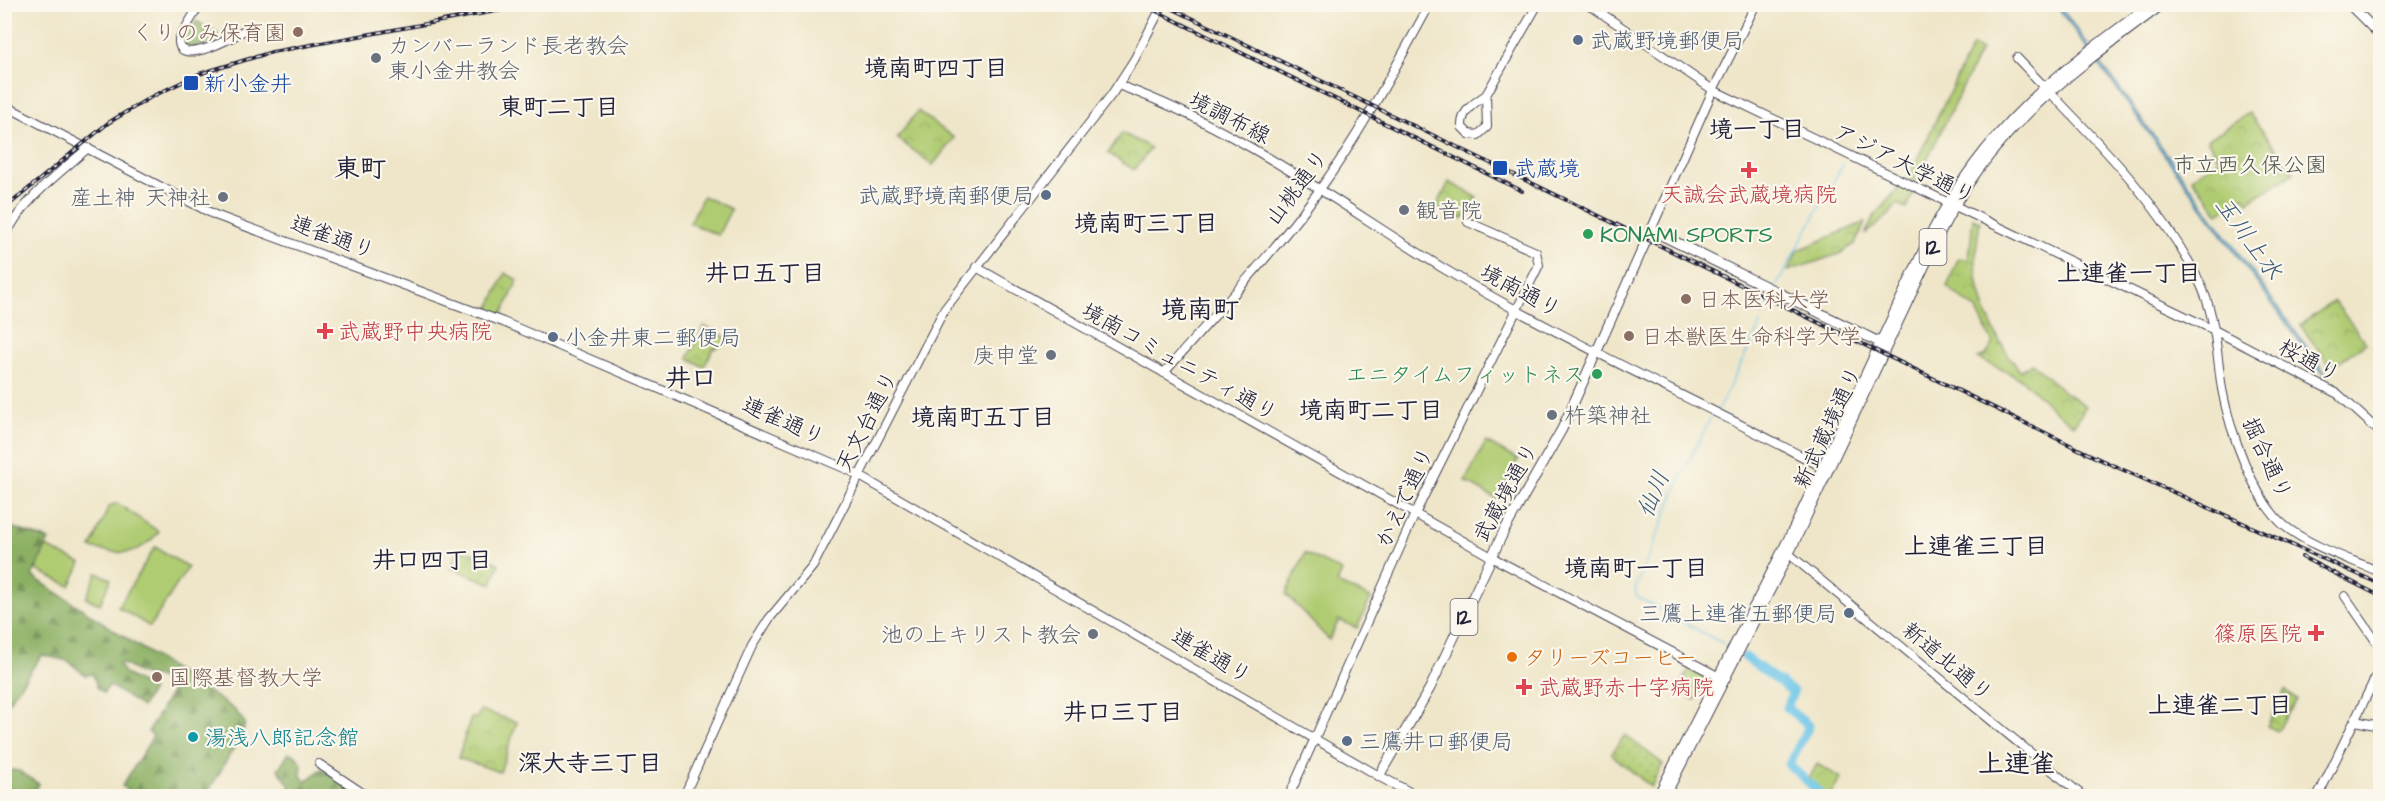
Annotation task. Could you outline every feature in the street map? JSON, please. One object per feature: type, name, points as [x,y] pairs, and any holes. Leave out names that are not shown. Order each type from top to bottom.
[{"type":"main road","name":"新武蔵境通り","points":[[2098,49],[2152,4]]},
{"type":"main road","name":"新武蔵境通り","points":[[1665,796],[1826,469],[1951,205],[1989,143],[2046,89],[2088,56],[2163,4]]},
{"type":"main road","points":[[2349,4],[2380,35]]},
{"type":"main road","points":[[1651,230],[1884,345]]},
{"type":"main road","name":"武蔵境通り","points":[[1380,776],[1433,682],[1491,557],[1562,429],[1651,230]]},
{"type":"main road","name":"新武蔵境通り","points":[[1658,796],[1789,554],[1826,469]]},
{"type":"main road","name":"連雀通り","points":[[1380,776],[1416,796]]},
{"type":"street","points":[[200,4],[179,39],[179,45],[183,50],[193,53],[236,36],[248,28]]},
{"type":"street","name":"天文台通り","points":[[684,796],[752,646],[769,619],[813,566],[943,312],[1118,85],[1163,4]]},
{"type":"street","name":"山桃通り","points":[[1164,373],[1259,264],[1320,189],[1358,132],[1431,4]]},
{"type":"street","points":[[1483,98],[1488,105],[1487,127],[1478,135],[1469,134],[1462,127],[1463,117],[1483,98],[1538,4]]},
{"type":"street","name":"武蔵境通り","points":[[1651,230],[1713,90],[1756,4]]},
{"type":"street","name":"アジア大学通り","points":[[1590,5],[1713,90],[2216,331]]},
{"type":"street","name":"掘合通り","points":[[2017,58],[2125,172],[2162,216],[2199,280],[2210,306],[2216,331],[2230,423],[2256,485],[2273,513],[2292,531],[2380,572]]},
{"type":"street","name":"境調布線","points":[[1118,85],[1153,98],[1239,140],[1320,189]]},
{"type":"street","name":"連雀通り","points":[[4,105],[215,215],[377,273],[506,323],[858,475],[1380,776]]},
{"type":"street","points":[[4,238],[10,225],[45,185],[88,148]]},
{"type":"street","name":"境南通り","points":[[1320,189],[1442,267],[1516,308],[1826,469]]},
{"type":"street","name":"かえで通り","points":[[1289,796],[1415,514],[1539,265],[1539,255],[1515,241],[1468,222]]},
{"type":"street","name":"境南コミュニティ通り","points":[[976,267],[1491,557],[1722,678]]},
{"type":"street","name":"桜通り","points":[[2216,331],[2338,394],[2380,432]]},
{"type":"street","name":"新道北通り","points":[[1789,554],[2083,796]]},
{"type":"street","points":[[2345,596],[2380,647]]},
{"type":"street","points":[[2318,796],[2380,668]]},
{"type":"street","points":[[2355,721],[2380,726]]},
{"type":"street","points":[[319,764],[367,796]]},
{"type":"green space","points":[[196,21],[218,34],[221,39],[191,49],[184,46],[182,40]]},
{"type":"green space","points":[[1972,46],[1981,50],[1921,172],[1914,183],[1907,180]]},
{"type":"green space","points":[[918,111],[954,138],[933,165],[897,138]]},
{"type":"green space","name":"市立西久保公園","points":[[2249,113],[2294,173],[2248,202],[2244,196],[2219,213],[2192,178],[2219,159],[2207,140]]},
{"type":"green space","points":[[1122,133],[1151,148],[1134,170],[1108,153]]},
{"type":"green space","points":[[1449,182],[1477,197],[1468,215],[1459,220],[1436,208]]},
{"type":"green space","points":[[1903,183],[1915,189],[1907,208],[1897,204],[1889,215],[1865,234],[1875,215]]},
{"type":"green space","points":[[703,196],[731,209],[718,235],[690,223]]},
{"type":"green space","points":[[1973,218],[1980,222],[1976,259],[1977,279],[1989,321],[2003,347],[2020,371],[2032,363],[2063,391],[2086,406],[2074,425],[2057,413],[2023,380],[1978,358],[1987,354],[1993,344],[1977,310],[1947,287],[1958,259],[1969,259]]},
{"type":"green space","points":[[1866,222],[1855,244],[1839,254],[1788,271],[1798,250]]},
{"type":"green space","points":[[505,273],[518,280],[501,317],[488,311]]},
{"type":"green space","points":[[2334,301],[2366,343],[2331,367],[2300,325]]},
{"type":"green space","points":[[704,326],[733,341],[713,349],[704,367],[688,358]]},
{"type":"green space","points":[[1486,442],[1518,460],[1496,499],[1465,481]]},
{"type":"green space","points":[[117,503],[159,532],[143,546],[128,552],[111,552],[91,548],[109,506]]},
{"type":"green space","points":[[5,525],[49,540],[32,576],[234,709],[245,723],[243,732],[206,796],[136,796],[122,786],[152,738],[153,735],[148,732],[171,692],[165,681],[158,677],[144,675],[122,663],[119,665],[124,673],[152,690],[142,707],[109,685],[104,693],[97,687],[93,674],[85,675],[68,661],[42,655],[5,707]]},
{"type":"green space","points":[[46,547],[81,563],[70,586],[36,570]]},
{"type":"green space","points":[[155,547],[188,567],[150,627],[118,607]]},
{"type":"green space","points":[[458,550],[470,552],[499,564],[492,584],[451,568]]},
{"type":"green space","points":[[1305,553],[1342,571],[1337,583],[1371,598],[1357,628],[1339,620],[1329,640],[1286,594]]},
{"type":"green space","points":[[97,573],[111,579],[100,604],[86,598]]},
{"type":"green space","points":[[1691,666],[1703,673],[1706,680],[1695,700],[1678,690]]},
{"type":"green space","points":[[2285,690],[2297,700],[2277,731],[2267,726]]},
{"type":"green space","points":[[480,710],[517,722],[500,772],[458,758],[471,717],[477,718]]},
{"type":"green space","points":[[1625,735],[1663,764],[1651,787],[1611,754]]},
{"type":"green space","points":[[289,753],[295,755],[302,764],[301,776],[306,781],[321,769],[352,787],[347,796],[285,796],[290,786],[278,769]]},
{"type":"green space","points":[[1817,764],[1841,778],[1830,796],[1818,796],[1821,791],[1809,779]]},
{"type":"green space","points":[[4,769],[19,771],[39,784],[32,796],[5,796]]},
{"type":"water","points":[[2056,5],[2059,5],[2327,375],[2320,370]]},
{"type":"waterway","name":"仙川","points":[[1776,287],[1843,164]]},
{"type":"waterway","name":"仙川","points":[[1761,315],[1773,294]]},
{"type":"waterway","name":"仙川","points":[[1718,410],[1761,323]]},
{"type":"waterway","name":"仙川","points":[[1712,415],[1682,475],[1635,589],[1637,597],[1724,644]]},
{"type":"waterway","name":"仙川","points":[[1745,657],[1793,692],[1787,708],[1809,726],[1789,765],[1819,792],[1817,796]]},
{"type":"railway","points":[[4,209],[108,123],[151,97],[199,74],[272,52],[535,4]]},
{"type":"railway","points":[[1142,4],[1522,191]]},
{"type":"railway","points":[[1163,4],[2101,460],[2380,584]]},
{"type":"railway","points":[[2302,557],[2380,596]]},
{"type":"place","name":"くりのみ保育園","points":[[298,32]]},
{"type":"place","name":"武蔵野境郵便局","points":[[1578,40]]},
{"type":"place","name":"カンバーランド長老教会 東小金井教会","points":[[376,58]]},
{"type":"place","name":"新小金井","points":[[191,83]]},
{"type":"place","name":"武蔵境","points":[[1500,168]]},
{"type":"place","name":"天誠会武蔵境病院","points":[[1749,170]]},
{"type":"place","name":"武蔵野境南郵便局","points":[[1046,195]]},
{"type":"place","name":"産土神 天神社","points":[[223,197]]},
{"type":"place","name":"観音院","points":[[1404,210]]},
{"type":"place","name":"KONAMI SPORTS","points":[[1588,234]]},
{"type":"place","name":"日本医科大学","points":[[1686,299]]},
{"type":"place","name":"武蔵野中央病院","points":[[325,331]]},
{"type":"place","name":"日本獣医生命科学大学","points":[[1629,336]]},
{"type":"place","name":"小金井東二郵便局","points":[[553,337]]},
{"type":"place","name":"庚申堂","points":[[1051,355]]},
{"type":"place","name":"エニタイムフィットネス","points":[[1597,374]]},
{"type":"place","name":"杵築神社","points":[[1552,415]]},
{"type":"place","name":"三鷹上連雀五郵便局","points":[[1849,613]]},
{"type":"place","name":"篠原医院","points":[[2316,633]]},
{"type":"place","name":"池の上キリスト教会","points":[[1093,634]]},
{"type":"place","name":"タリーズコーヒー","points":[[1512,657]]},
{"type":"place","name":"国際基督教大学","points":[[157,677]]},
{"type":"place","name":"武蔵野赤十字病院","points":[[1524,687]]},
{"type":"place","name":"湯浅八郎記念館","points":[[193,737]]},
{"type":"place","name":"三鷹井口郵便局","points":[[1347,741]]},
{"type":"district","name":"境南町四丁目","points":[[936,68]]},
{"type":"district","name":"東町二丁目","points":[[559,107]]},
{"type":"district","name":"境一丁目","points":[[1757,129]]},
{"type":"district","name":"東町","points":[[360,168]]},
{"type":"district","name":"境南町三丁目","points":[[1146,223]]},
{"type":"district","name":"井口五丁目","points":[[765,273]]},
{"type":"district","name":"上連雀一丁目","points":[[2129,273]]},
{"type":"district","name":"境南町","points":[[1200,309]]},
{"type":"district","name":"井口","points":[[691,378]]},
{"type":"district","name":"境南町二丁目","points":[[1371,410]]},
{"type":"district","name":"境南町五丁目","points":[[983,417]]},
{"type":"district","name":"上連雀三丁目","points":[[1976,546]]},
{"type":"district","name":"井口四丁目","points":[[432,560]]},
{"type":"district","name":"境南町一丁目","points":[[1636,568]]},
{"type":"district","name":"上連雀二丁目","points":[[2220,705]]},
{"type":"district","name":"井口三丁目","points":[[1123,712]]},
{"type":"district","name":"深大寺三丁目","points":[[590,763]]},
{"type":"district","name":"上連雀","points":[[2017,763]]},
{"type":"water label","name":"玉川上水","points":[[2249,238]]}]
